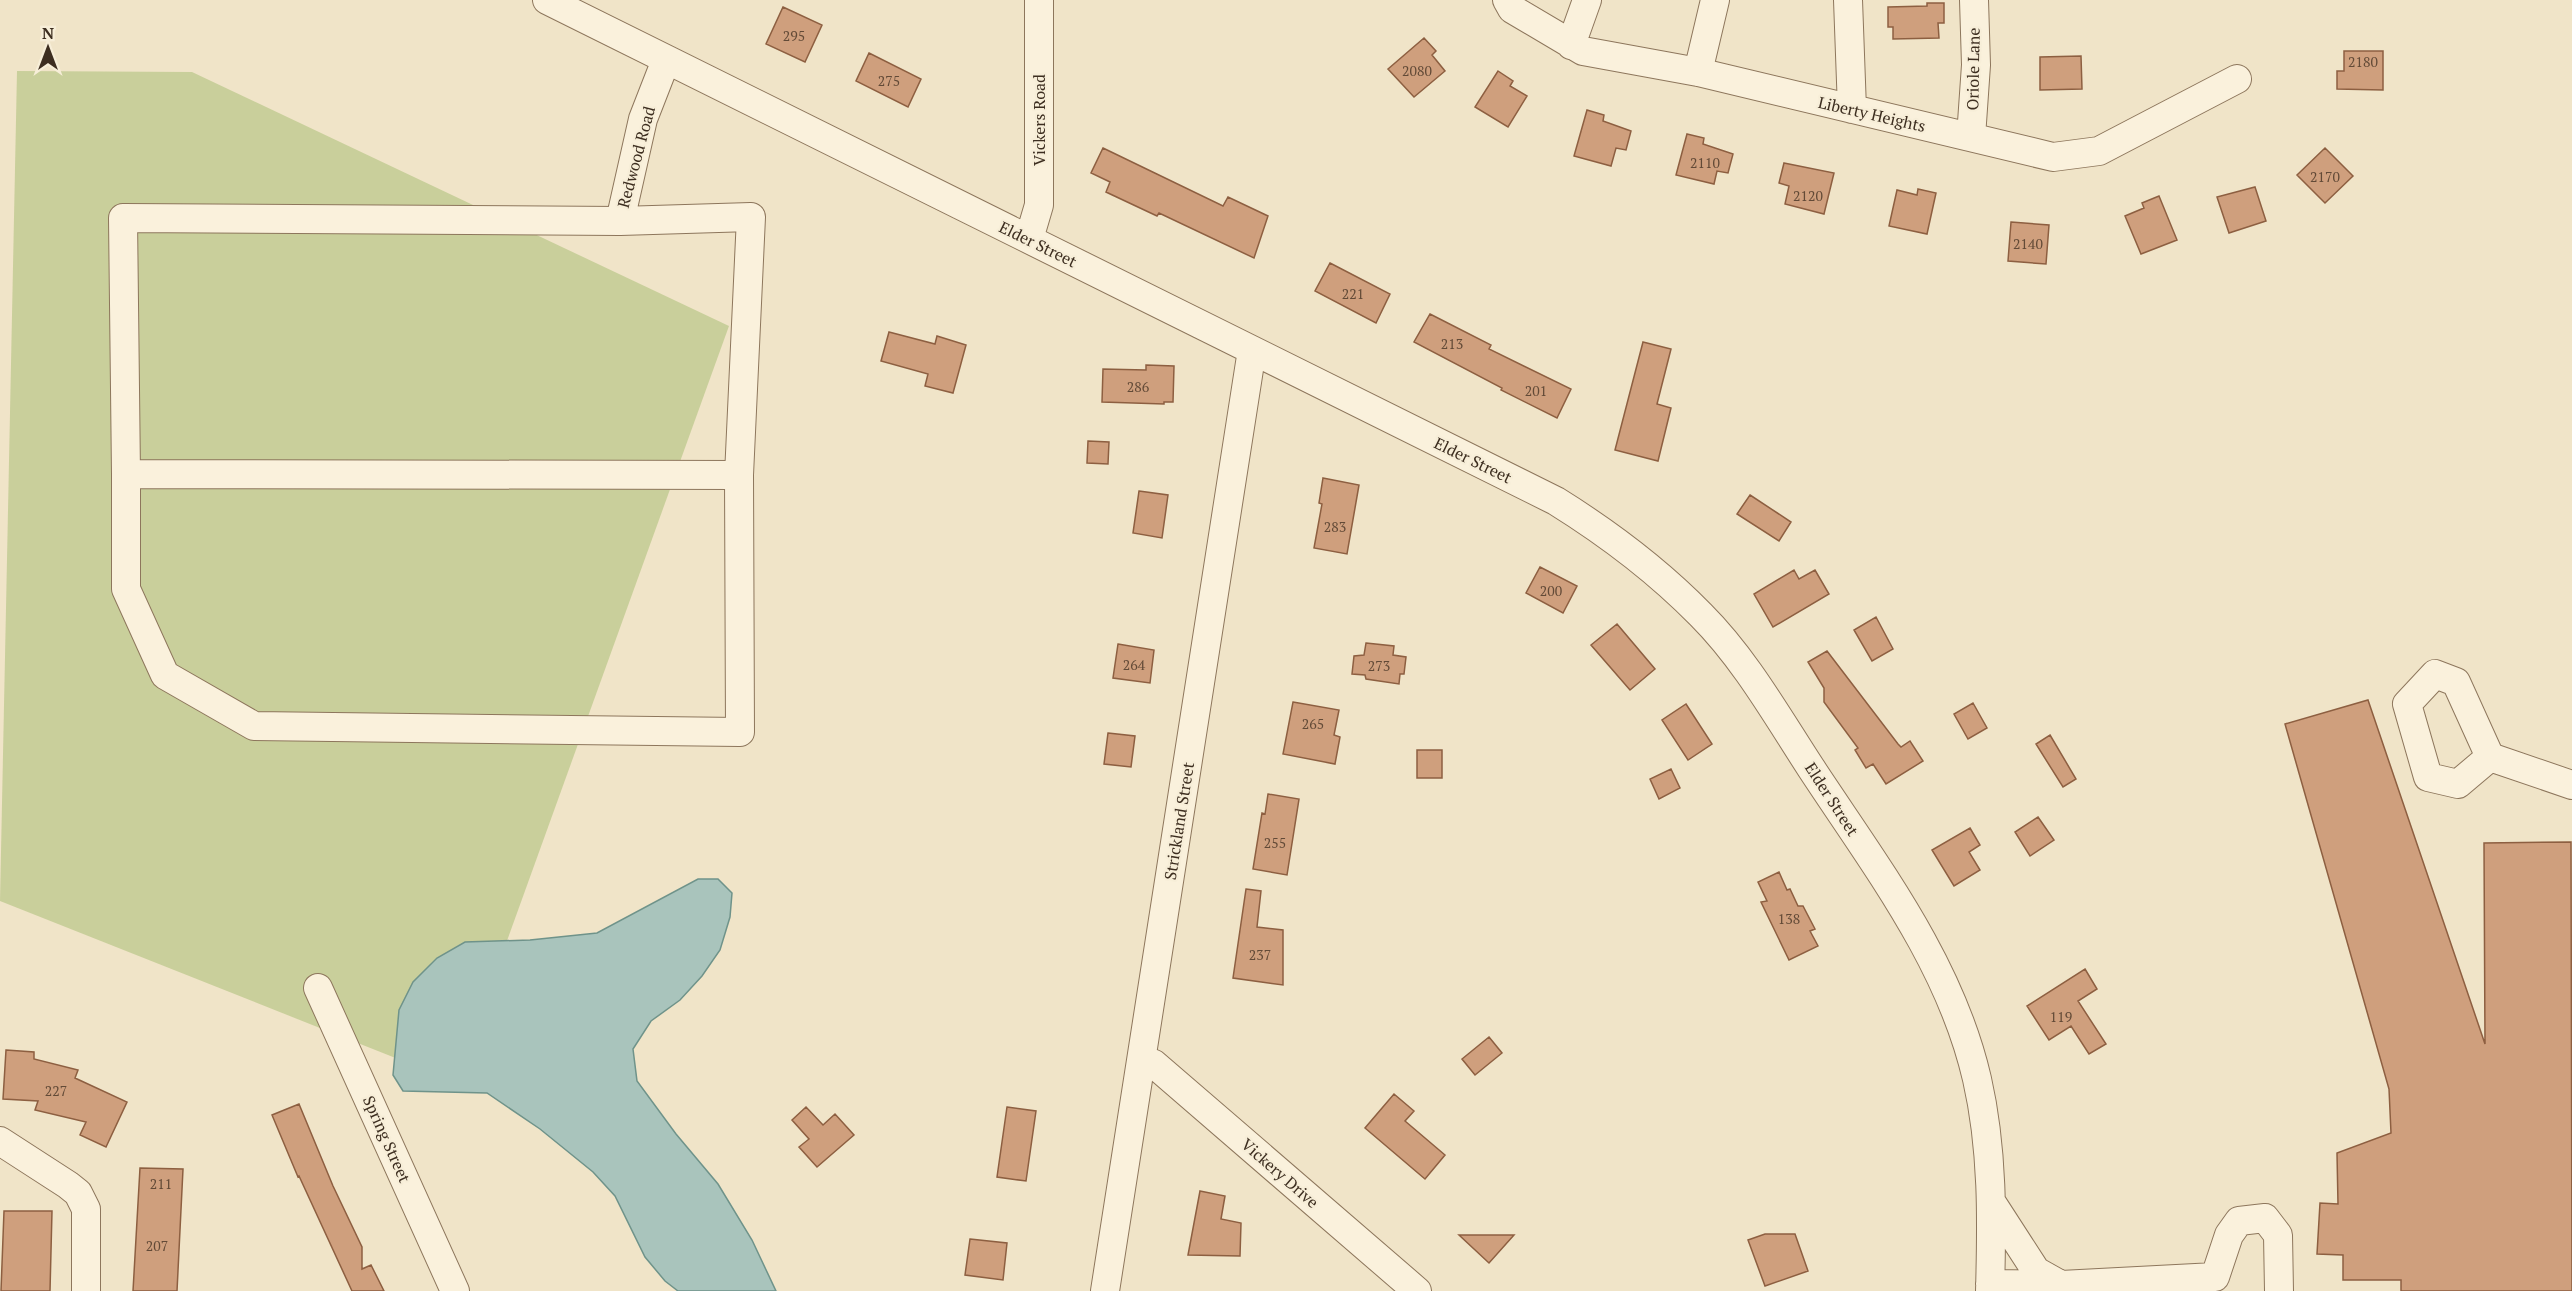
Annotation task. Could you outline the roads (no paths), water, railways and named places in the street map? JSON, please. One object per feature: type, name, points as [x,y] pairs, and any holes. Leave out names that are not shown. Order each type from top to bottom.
[{"type":"street","name":"Elder Street","points":[[547,0],[1556,501],[1636,555],[1702,615],[1751,677],[1914,924],[1941,976],[1960,1021],[1976,1078],[1986,1126],[1992,1203],[1990,1287]]},
{"type":"street","name":"Vickers Road","points":[[1029,239],[1039,205],[1039,0]]},
{"type":"street","name":"Liberty Heights","points":[[1507,0],[1512,9],[1583,51],[1698,72],[2053,157],[2099,151],[2237,79]]},
{"type":"street","points":[[1571,45],[1587,0]]},
{"type":"street","points":[[1698,72],[1715,0]]},
{"type":"street","points":[[1848,0],[1852,109]]},
{"type":"street","name":"Oriole Lane","points":[[1971,137],[1976,65],[1974,0]]},
{"type":"street","name":"Redwood Road","points":[[620,221],[643,119],[666,60]]},
{"type":"street","points":[[751,217],[739,475],[740,732],[254,726],[165,675],[126,589],[123,218],[620,221],[751,217]]},
{"type":"street","name":"Strickland Street","points":[[1105,1291],[1252,350]]},
{"type":"street","points":[[126,474],[739,475]]},
{"type":"street","points":[[2490,757],[2572,785]]},
{"type":"street","name":"Spring Street","points":[[318,988],[456,1291]]},
{"type":"street","name":"Vickery Drive","points":[[1142,1059],[1154,1064],[1417,1291]]},
{"type":"street","points":[[0,1141],[78,1193],[86,1209],[86,1291]]},
{"type":"street","points":[[1992,1203],[2036,1271],[2061,1285]]},
{"type":"street","points":[[1990,1287],[2218,1284],[2229,1235],[2239,1221],[2265,1218],[2278,1235],[2279,1291]]},
{"type":"water","points":[[698,879],[718,879],[732,893],[730,917],[720,950],[702,976],[680,1000],[651,1021],[633,1049],[637,1081],[676,1134],[718,1184],[752,1240],[776,1291],[678,1291],[665,1281],[645,1257],[615,1196],[593,1172],[540,1129],[487,1093],[403,1091],[393,1075],[399,1010],[413,982],[437,958],[465,942],[530,940],[597,933]]}]
